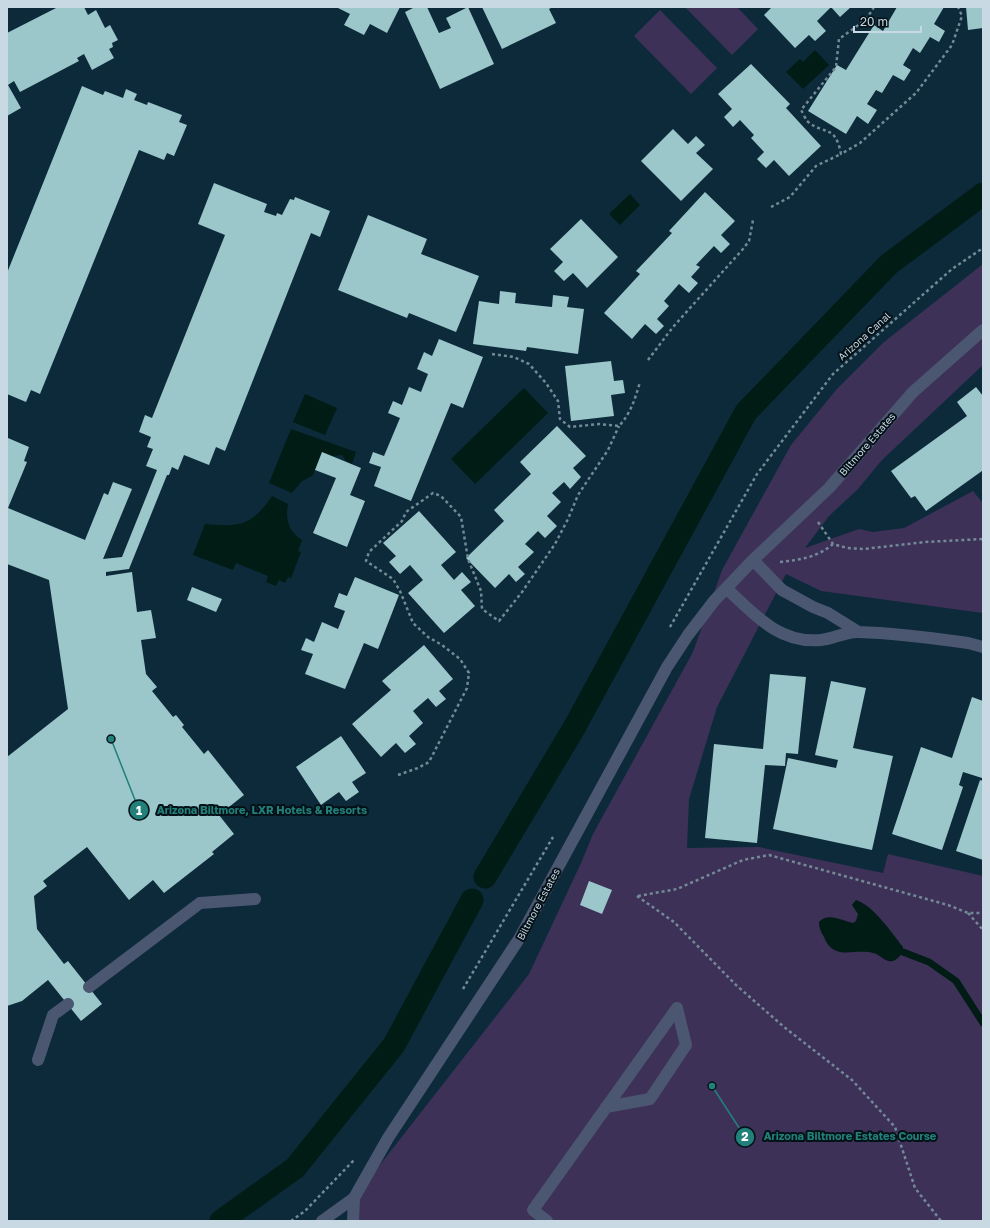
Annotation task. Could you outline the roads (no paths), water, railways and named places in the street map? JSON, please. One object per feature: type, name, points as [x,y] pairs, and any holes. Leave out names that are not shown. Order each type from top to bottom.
[{"type":"street","name":"Biltmore Estates","points":[[353,1221],[354,1198],[388,1138],[519,939],[667,667],[688,635],[726,588],[753,560],[829,488],[913,392],[983,330]]},
{"type":"street","points":[[753,560],[782,590],[813,607],[828,613],[857,631]]},
{"type":"street","points":[[726,588],[758,619],[777,631],[806,642],[828,640],[857,631],[961,642],[983,647]]},
{"type":"street","points":[[89,987],[200,903],[255,898]]},
{"type":"street","points":[[38,1060],[53,1015],[68,1004]]},
{"type":"street","points":[[547,1221],[533,1210],[606,1107],[672,1014],[677,1008],[686,1045],[650,1099],[606,1107]]},
{"type":"street","points":[[322,1221],[354,1198]]},
{"type":"waterway","points":[[485,877],[574,728],[746,412],[889,264],[983,194]]},
{"type":"waterway","points":[[221,1221],[295,1168],[394,1045],[472,900]]},
{"type":"waterway","points":[[903,952],[929,962],[956,981],[983,1023]]},
{"type":"place","name":"Arizona Biltmore, LXR Hotels & Resorts","points":[[111,739]]},
{"type":"place","name":"Arizona Biltmore Estates Course","points":[[712,1086]]}]
